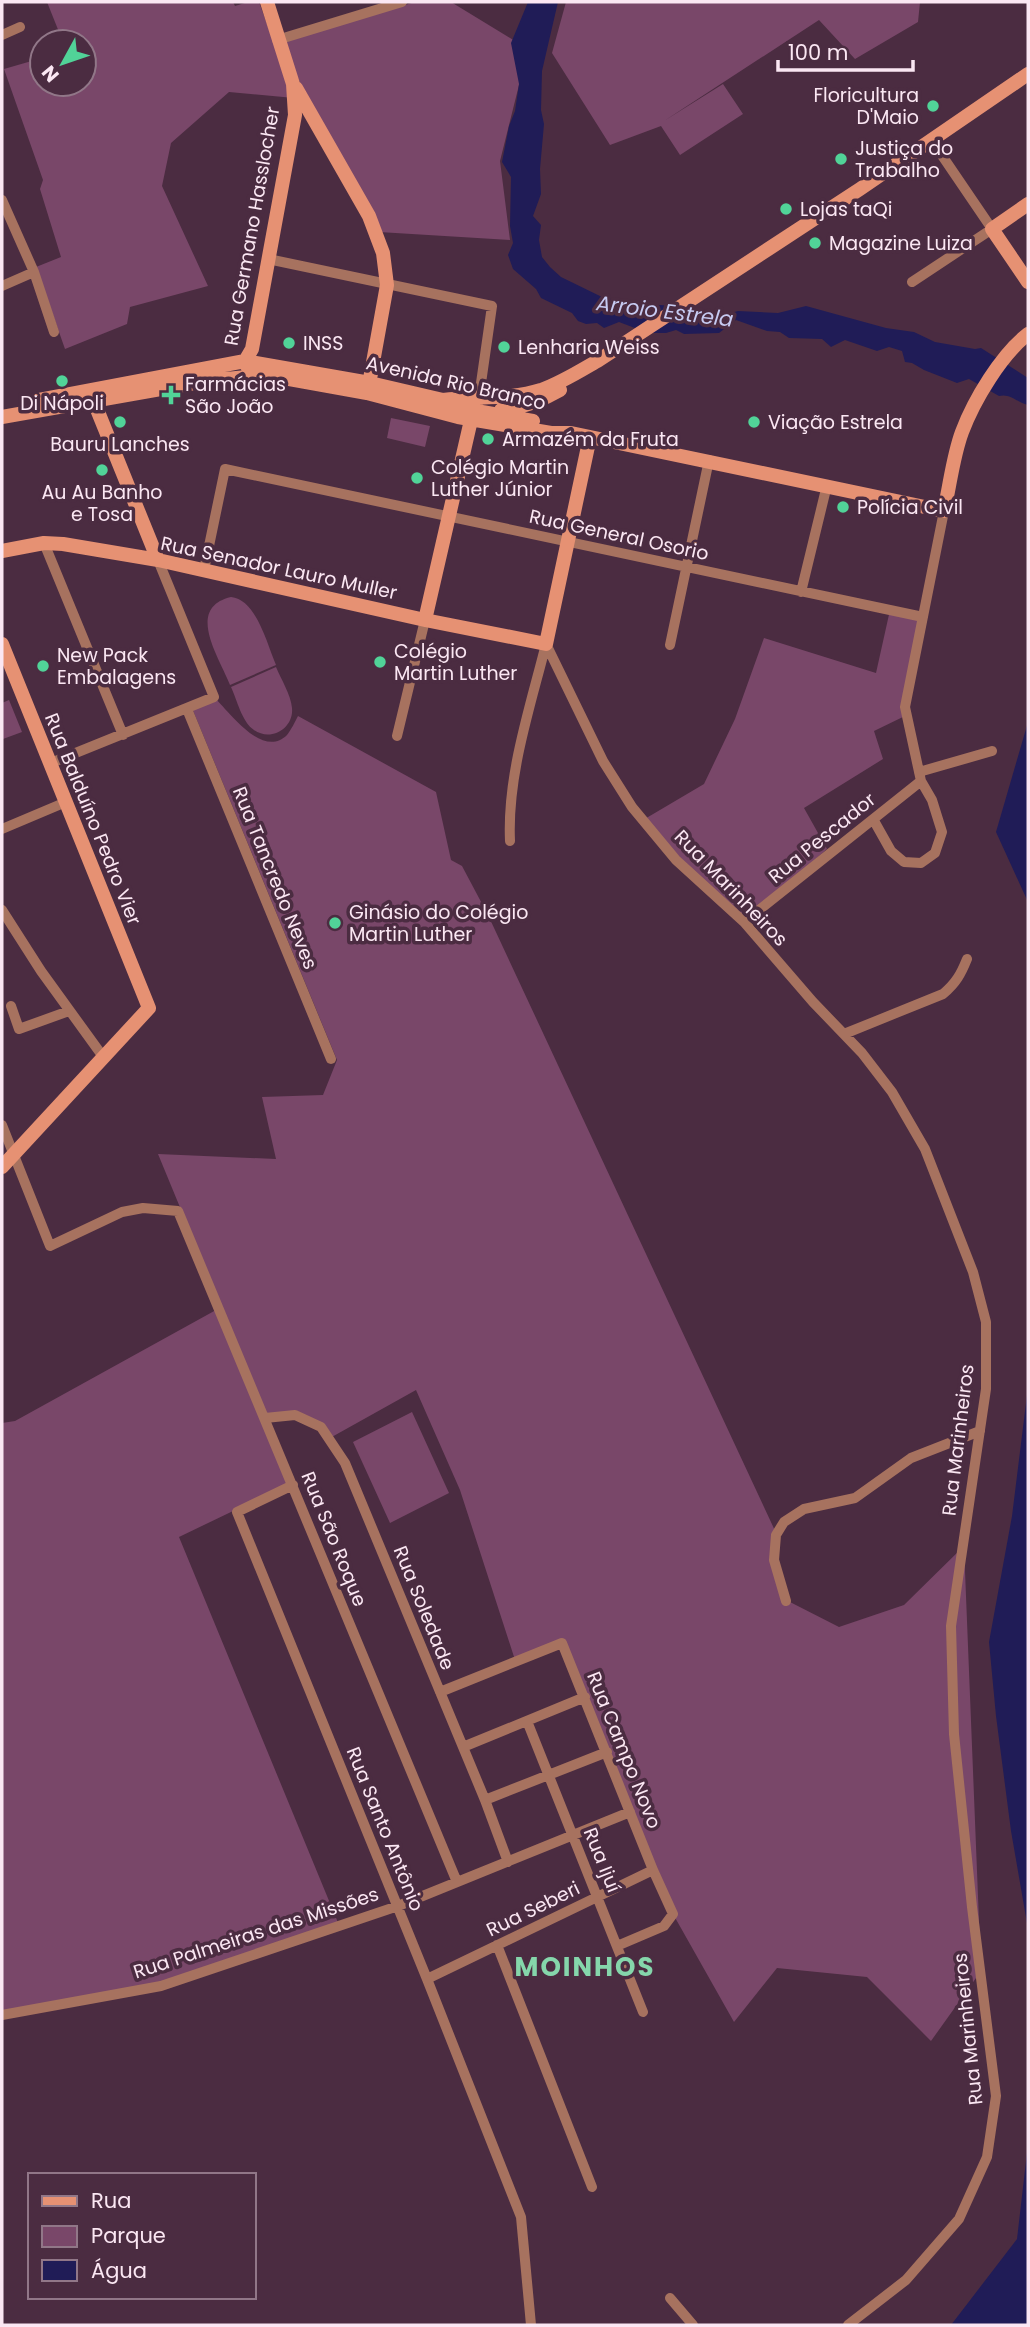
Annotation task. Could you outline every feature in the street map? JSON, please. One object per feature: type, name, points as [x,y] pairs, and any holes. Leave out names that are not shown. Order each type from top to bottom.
[{"type":"street","name":"Rua Germano Hasslocher","points":[[248,368],[295,115],[293,84],[267,2]]},
{"type":"street","points":[[277,40],[375,5],[402,2]]},
{"type":"street","points":[[2,34],[20,27]]},
{"type":"street","points":[[442,406],[479,397],[517,395],[540,390],[600,360],[1026,79]]},
{"type":"street","points":[[293,84],[378,235],[383,253],[387,285],[368,388]]},
{"type":"street","points":[[295,115],[307,115],[315,121]]},
{"type":"street","points":[[941,153],[1028,282]]},
{"type":"street","points":[[2,200],[34,272],[54,332]]},
{"type":"street","points":[[912,282],[1028,204]]},
{"type":"street","points":[[268,259],[492,306],[479,397]]},
{"type":"street","points":[[2,286],[34,272]]},
{"type":"street","points":[[873,819],[891,851],[904,862],[921,863],[935,853],[942,832],[932,800],[920,777],[905,707],[961,434],[975,403],[1014,346],[1028,334]]},
{"type":"street","points":[[442,406],[458,414],[476,416],[516,409],[542,400],[570,385],[600,360]]},
{"type":"street","name":"Avenida Rio Branco","points":[[2,409],[248,368],[368,388],[442,406]]},
{"type":"street","points":[[51,764],[214,697],[92,395]]},
{"type":"street","name":"Avenida Rio Branco","points":[[2,417],[92,395]]},
{"type":"street","points":[[397,736],[449,515],[476,416]]},
{"type":"street","name":"Avenida Rio Branco","points":[[476,416],[552,425],[571,433],[944,511]]},
{"type":"street","points":[[510,841],[511,809],[520,746],[547,644],[590,437]]},
{"type":"street","points":[[670,645],[709,460]]},
{"type":"street","name":"Rua General Osorio","points":[[204,570],[225,469],[923,617]]},
{"type":"street","points":[[801,592],[827,485]]},
{"type":"street","points":[[44,543],[123,735]]},
{"type":"street","name":"Rua Senador Lauro Muller","points":[[2,551],[44,543],[63,544],[158,560],[425,620],[547,644]]},
{"type":"street","name":"Rua Balduíno Pedro Vier","points":[[2,644],[149,1008],[104,1058]]},
{"type":"street","name":"Rua Marinheiros","points":[[547,644],[603,761],[632,807],[676,860],[744,922],[862,1054],[905,1113],[925,1149],[974,1272],[986,1322],[986,1389],[951,1626],[954,1734],[996,2096],[987,2157],[959,2219],[906,2280],[848,2325]]},
{"type":"street","name":"Rua Tancredo Neves","points":[[187,709],[331,1059]]},
{"type":"street","points":[[920,777],[992,751]]},
{"type":"street","name":"Rua Pescador","points":[[744,922],[873,819],[920,777]]},
{"type":"street","points":[[2,829],[66,802]]},
{"type":"street","points":[[2,910],[41,971],[104,1058],[2,1167]]},
{"type":"street","points":[[844,1034],[943,993],[961,976],[967,959]]},
{"type":"street","points":[[11,1006],[19,1029],[69,1011]]},
{"type":"street","points":[[2,1125],[14,1155]]},
{"type":"street","name":"Rua São Roque","points":[[14,1155],[50,1246],[122,1212],[144,1208],[178,1211],[457,1882]]},
{"type":"street","name":"Rua Soledade","points":[[265,1418],[295,1415],[321,1427],[345,1463],[485,1800],[508,1862]]},
{"type":"street","points":[[786,1601],[774,1560],[776,1535],[784,1522],[804,1509],[855,1498],[911,1458],[979,1431]]},
{"type":"street","name":"Rua Santo Antônio","points":[[293,1485],[237,1512],[398,1906],[521,2217],[531,2325]]},
{"type":"street","name":"Rua Campo Novo","points":[[440,1692],[562,1643],[673,1914],[664,1926],[617,1946]]},
{"type":"street","points":[[463,1747],[585,1697]]},
{"type":"street","name":"Rua Ijuí","points":[[527,1721],[643,2011]]},
{"type":"street","points":[[485,1800],[607,1752]]},
{"type":"street","name":"Rua Palmeiras das Missões","points":[[2,2015],[161,1986],[398,1906],[630,1812]]},
{"type":"street","name":"Rua Seberi","points":[[427,1979],[653,1870]]},
{"type":"street","points":[[497,1945],[592,2187]]},
{"type":"street","points":[[670,2298],[693,2325]]},
{"type":"green space","points":[[47,2],[233,2],[235,6],[259,2],[294,98],[229,92],[171,143],[162,186],[208,286],[130,307],[127,324],[65,349],[36,267],[61,257],[40,189],[43,180],[4,69],[28,62],[28,98],[98,98],[98,28],[57,28]]},
{"type":"green space","points":[[415,2],[451,2],[528,49],[500,161],[510,240],[379,232],[318,121],[281,42]]},
{"type":"green space","points":[[566,2],[920,2],[918,22],[855,59],[819,20],[664,121],[723,84],[743,114],[680,155],[661,126],[610,145],[552,53]]},
{"type":"green space","points":[[391,418],[430,426],[425,447],[387,438]]},
{"type":"green space","points":[[231,597],[240,600],[254,614],[276,665],[230,685],[213,648],[208,622],[210,611],[217,603]]},
{"type":"green space","points":[[890,610],[923,617],[907,715],[874,731],[883,759],[804,808],[827,849],[744,922],[643,820],[704,784],[735,719],[764,638],[876,673]]},
{"type":"green space","points":[[276,667],[290,698],[292,715],[280,731],[274,734],[261,733],[246,722],[231,687]]},
{"type":"green space","points":[[215,698],[238,723],[258,738],[278,741],[287,735],[298,716],[436,792],[451,860],[462,866],[488,915],[777,1535],[775,1560],[788,1601],[839,1627],[904,1605],[964,1546],[981,1971],[931,2041],[867,1977],[777,1968],[734,2022],[673,1914],[564,1643],[516,1663],[460,1490],[416,1390],[330,1438],[297,1416],[267,1418],[158,1154],[276,1159],[262,1097],[323,1095],[337,1060],[192,708]]},
{"type":"green space","points":[[9,700],[22,732],[3,739],[2,703]]},
{"type":"green space","points":[[216,1310],[289,1484],[179,1537],[339,1925],[161,1986],[2,2015],[2,1423],[15,1421]]},
{"type":"green space","points":[[412,1412],[449,1493],[390,1523],[353,1442]]},
{"type":"water","name":"Arroio Estrela","points":[[528,2],[558,2],[542,71],[541,110],[544,124],[541,194],[533,216],[541,225],[539,240],[542,257],[561,277],[602,297],[629,303],[675,306],[688,315],[727,314],[738,311],[778,313],[806,306],[886,328],[914,332],[935,342],[981,348],[1028,378],[1028,405],[1007,396],[999,396],[969,379],[957,383],[924,370],[905,362],[902,351],[889,347],[877,351],[845,340],[831,347],[822,339],[789,338],[780,332],[767,331],[736,320],[719,333],[684,334],[676,330],[648,333],[619,322],[604,328],[597,323],[586,324],[578,321],[572,313],[541,298],[536,289],[513,269],[508,255],[513,243],[510,226],[511,177],[502,162],[519,84],[511,43]]},
{"type":"water","points":[[1028,722],[1028,902],[996,832]]},
{"type":"water","points":[[1028,1387],[1028,1929],[1011,1831],[989,1642],[1012,1516]]},
{"type":"water","points":[[1028,2144],[1028,2325],[951,2325],[1017,2239]]},
{"type":"place","name":"Floricultura D'Maio","points":[[933,106]]},
{"type":"place","name":"Justiça do Trabalho","points":[[841,159]]},
{"type":"place","name":"Lojas taQi","points":[[786,209]]},
{"type":"place","name":"Magazine Luiza","points":[[815,243]]},
{"type":"place","name":"INSS","points":[[289,343]]},
{"type":"place","name":"Lenharia Weiss","points":[[504,347]]},
{"type":"place","name":"Di Nápoli","points":[[62,381]]},
{"type":"place","name":"Farmácias São João","points":[[171,395]]},
{"type":"place","name":"Bauru Lanches","points":[[120,422]]},
{"type":"place","name":"Viação Estrela","points":[[754,422]]},
{"type":"place","name":"Armazém da Fruta","points":[[488,439]]},
{"type":"place","name":"Au Au Banho e Tosa","points":[[102,470]]},
{"type":"place","name":"Colégio Martin Luther Júnior","points":[[417,478]]},
{"type":"place","name":"Polícia Civil","points":[[843,507]]},
{"type":"place","name":"Colégio Martin Luther","points":[[380,662]]},
{"type":"place","name":"New Pack Embalagens","points":[[43,666]]},
{"type":"place","name":"Ginásio do Colégio Martin Luther","points":[[335,923]]},
{"type":"district","name":"MOINHOS","points":[[585,1967]]}]
